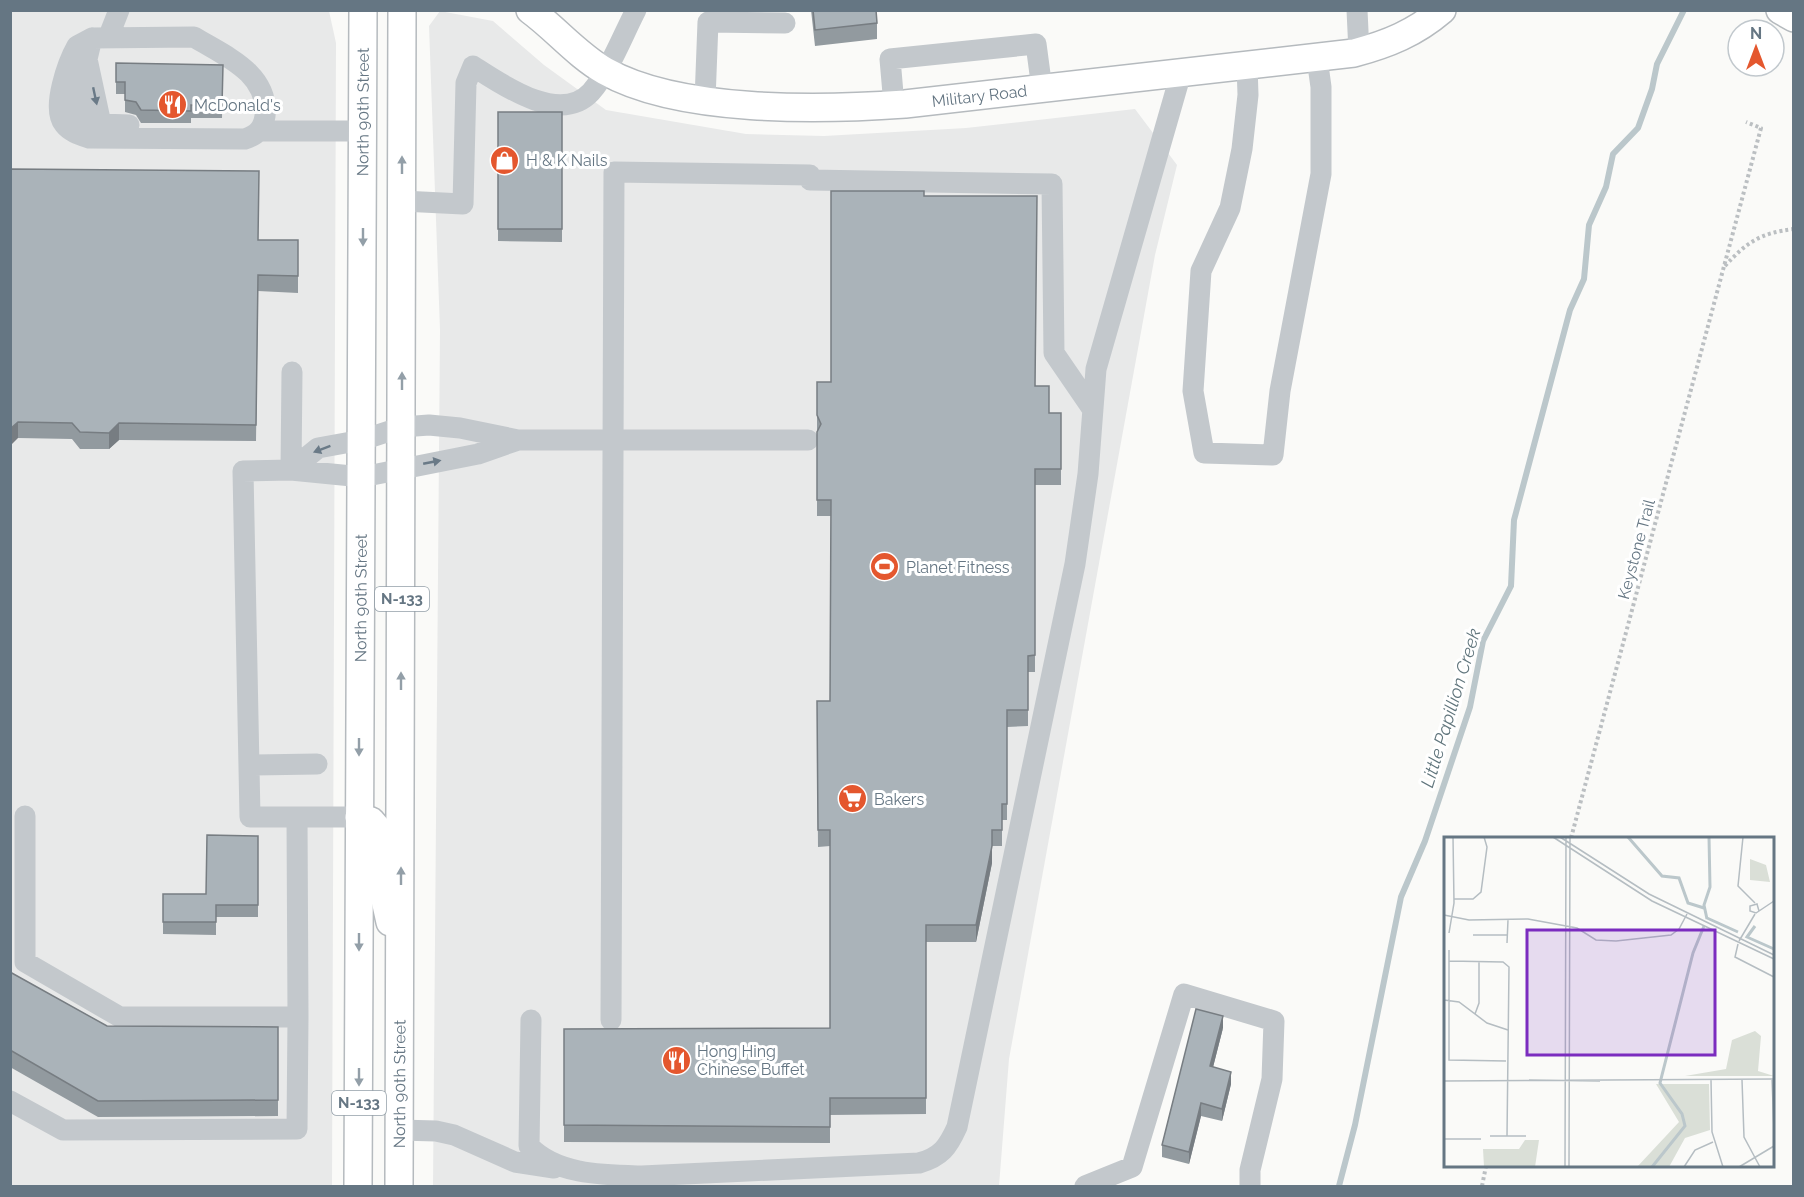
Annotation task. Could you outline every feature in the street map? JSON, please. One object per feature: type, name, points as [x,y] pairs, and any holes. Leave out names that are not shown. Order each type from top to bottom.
[{"type":"main road","name":"North 90th Street","points":[[358,1186],[363,10]]},
{"type":"main road","name":"North 90th Street","points":[[399,1186],[402,10]]},
{"type":"main road","name":"Military Road","points":[[530,10],[604,70],[639,87],[705,100],[852,108],[1359,52],[1385,46],[1414,32],[1442,10]]},
{"type":"main road","points":[[1780,10],[1794,18]]},
{"type":"main road","points":[[359,817],[370,821],[377,828],[381,882],[401,967]]},
{"type":"lane","points":[[119,10],[100,38],[87,59],[101,124],[206,126],[252,135],[264,126],[265,113],[260,86],[251,74],[238,63],[194,37],[100,38],[77,46],[61,88],[62,122],[77,134],[89,138],[252,135],[364,131]]},
{"type":"lane","points":[[402,201],[463,204],[466,83],[473,66],[513,92],[536,101],[578,102],[591,92],[636,10]]},
{"type":"lane","points":[[1357,10],[1359,52]]},
{"type":"lane","points":[[705,100],[708,22],[785,23]]},
{"type":"lane","points":[[894,105],[890,59],[1036,44],[1042,88]]},
{"type":"lane","points":[[1246,65],[1248,94],[1242,149],[1230,208],[1201,271],[1193,391],[1204,453],[1273,455],[1280,391],[1321,174],[1321,87],[1317,58]]},
{"type":"lane","points":[[399,1130],[436,1131],[454,1135],[515,1162],[642,1176],[919,1163],[936,1158],[949,1147],[960,1115],[1075,564],[1088,474],[1091,407],[1096,369],[1105,331],[1181,73]]},
{"type":"lane","points":[[611,1020],[614,172],[1052,184],[1054,353],[1091,407]]},
{"type":"lane","points":[[291,470],[292,372]]},
{"type":"lane","points":[[291,470],[318,448],[362,440],[402,427],[429,425],[460,428],[518,440],[808,440]]},
{"type":"lane","points":[[359,817],[250,816],[243,471],[291,470],[362,477],[478,454],[518,440]]},
{"type":"lane","points":[[249,765],[317,764]]},
{"type":"lane","points":[[25,816],[25,962],[120,1017],[298,1017]]},
{"type":"lane","points":[[10,1101],[63,1130],[297,1129],[297,817]]},
{"type":"lane","points":[[1085,1186],[1132,1167],[1184,994],[1274,1021],[1272,1079],[1250,1170],[1250,1186]]},
{"type":"lane","points":[[531,1020],[529,1146],[537,1155],[552,1164],[578,1170]]},
{"type":"path","name":"Keystone Trail","points":[[1571,837],[1761,128],[1746,122]]},
{"type":"path","name":"Keystone Trail","points":[[1724,266],[1746,243],[1772,232],[1794,229]]},
{"type":"path","points":[[1482,1186],[1486,1167]]},
{"type":"shaded area","points":[[10,11],[329,11],[336,43],[332,1186],[11,1186]]},
{"type":"shaded area","points":[[440,11],[493,21],[544,65],[606,110],[746,134],[824,136],[966,128],[1135,109],[1177,165],[1155,255],[1009,1059],[999,1186],[433,1186],[440,330],[429,26]]},
{"type":"building","points":[[813,10],[876,10],[877,23],[815,30]]},
{"type":"building","name":"McDonald's","points":[[116,63],[223,65],[222,106],[191,105],[191,111],[141,110],[136,102],[125,100],[125,82],[116,82]]},
{"type":"building","points":[[498,112],[562,112],[562,229],[498,229]]},
{"type":"building","points":[[10,169],[259,171],[258,240],[298,240],[298,276],[258,275],[256,425],[119,423],[109,433],[80,432],[72,423],[18,422],[10,429]]},
{"type":"building","points":[[831,191],[924,191],[924,196],[1037,196],[1035,386],[1049,386],[1049,413],[1061,413],[1061,469],[1035,469],[1035,655],[1028,656],[1028,710],[1007,710],[1007,804],[1002,804],[1002,830],[992,830],[992,846],[976,925],[926,925],[926,1098],[830,1098],[830,1127],[564,1125],[564,1029],[830,1028],[830,830],[818,830],[817,701],[830,701],[831,500],[817,500],[817,432],[821,424],[817,415],[817,382],[831,382]]},
{"type":"building","points":[[207,835],[258,836],[258,905],[216,905],[216,922],[163,922],[163,894],[206,894]]},
{"type":"building","points":[[10,972],[107,1026],[278,1027],[278,1100],[98,1101],[10,1050]]},
{"type":"building","points":[[1196,1009],[1223,1016],[1210,1066],[1231,1072],[1222,1109],[1201,1103],[1189,1152],[1162,1145]]},
{"type":"waterway","name":"Little Papillion Creek","points":[[1339,1186],[1355,1125],[1401,897],[1425,841],[1470,707],[1483,641],[1511,586],[1514,520],[1570,310],[1584,279],[1589,225],[1606,187],[1613,154],[1638,128],[1652,89],[1657,64],[1684,10]]},
{"type":"place","name":"McDonald's","points":[[173,105]]},
{"type":"place","name":"H & K Nails","points":[[505,160]]},
{"type":"place","name":"Planet Fitness","points":[[885,567]]},
{"type":"place","name":"Bakers","points":[[853,799]]},
{"type":"place","name":"Hong Hing Chinese Buffet","points":[[676,1060]]}]
